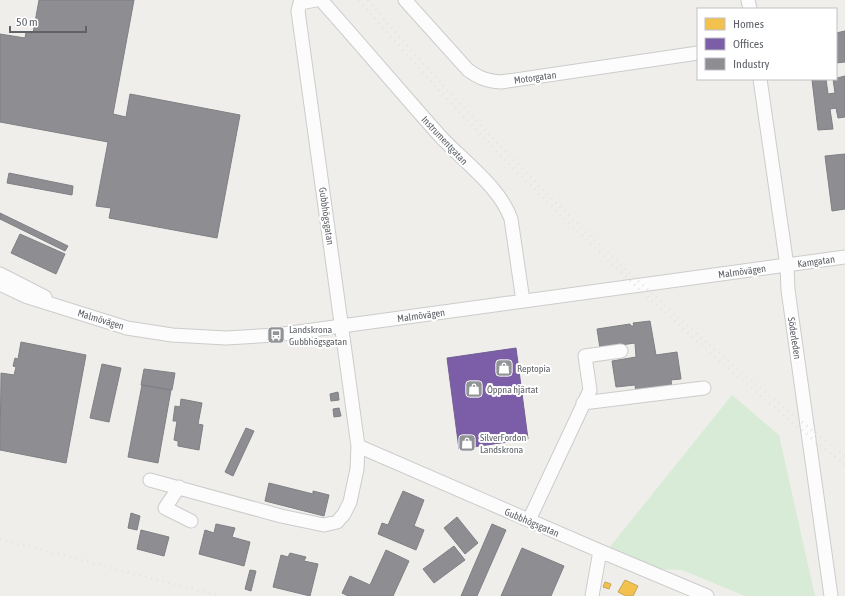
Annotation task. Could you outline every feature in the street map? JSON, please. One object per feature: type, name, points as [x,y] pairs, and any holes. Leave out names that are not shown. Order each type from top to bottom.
[{"type":"street","name":"Gubbhögsgatan","points":[[159,480],[179,487],[310,523],[324,525],[337,522],[344,514],[354,490],[358,446],[298,11],[300,4],[316,0]]},
{"type":"street","name":"Instrumentgatan","points":[[321,0],[441,137],[498,195],[508,208],[511,219],[523,301]]},
{"type":"street","name":"Motorgatan","points":[[405,0],[468,70],[477,77],[487,81],[501,82],[697,53]]},
{"type":"street","name":"Söderleden","points":[[760,80],[787,266],[788,290],[831,596]]},
{"type":"street","name":"Kamgatan","points":[[787,266],[845,257]]},
{"type":"street","name":"Malmövägen","points":[[0,284],[25,296],[58,305],[94,319],[127,328],[172,335],[226,338],[276,335],[787,266]]},
{"type":"street","name":"Malmövägen","points":[[0,274],[29,288],[58,305]]},
{"type":"street","points":[[529,520],[590,390],[585,356],[621,351]]},
{"type":"street","points":[[583,403],[704,388]]},
{"type":"street","name":"Gubbhögsgatan","points":[[358,446],[707,596]]},
{"type":"street","points":[[179,487],[165,508],[191,521]]},
{"type":"street","points":[[592,596],[600,551]]},
{"type":"green space","points":[[732,395],[779,435],[815,596],[745,596],[682,570],[657,569],[609,548]]},
{"type":"building: Homes","points":[[625,580],[638,586],[633,596],[626,596],[618,592]]},
{"type":"building: Homes","points":[[605,582],[611,584],[609,589],[603,587]]},
{"type":"building: Offices","points":[[516,348],[528,439],[459,449],[447,358]]},
{"type":"building: Industry","points":[[39,0],[134,0],[113,114],[126,117],[130,94],[240,115],[217,238],[109,218],[111,208],[96,206],[108,142],[0,122],[0,34],[25,38],[26,32],[33,33]]},
{"type":"building: Industry","points":[[845,31],[845,62],[837,63],[837,33]]},
{"type":"building: Industry","points":[[845,76],[845,117],[838,118],[836,108],[830,109],[833,129],[818,130],[812,80],[826,80],[828,94],[835,93],[833,80],[837,80],[837,78]]},
{"type":"building: Industry","points":[[845,154],[845,209],[832,211],[825,156]]},
{"type":"building: Industry","points":[[9,173],[73,186],[72,195],[7,183]]},
{"type":"building: Industry","points":[[0,213],[68,246],[65,251],[0,219]]},
{"type":"building: Industry","points":[[20,234],[65,254],[56,274],[11,253]]},
{"type":"building: Industry","points":[[650,321],[656,355],[677,352],[681,379],[671,380],[672,389],[636,394],[635,385],[616,387],[612,361],[636,357],[635,343],[600,348],[597,329],[630,324],[631,326],[634,326],[633,323]]},
{"type":"building: Industry","points":[[21,342],[86,355],[66,463],[0,450],[1,373],[14,375],[16,367],[13,366],[15,358],[18,359]]},
{"type":"building: Industry","points":[[102,364],[121,368],[109,422],[90,418]]},
{"type":"building: Industry","points":[[144,369],[175,373],[172,390],[141,385]]},
{"type":"building: Industry","points":[[142,385],[171,390],[158,463],[128,457]]},
{"type":"building: Industry","points":[[338,392],[339,400],[331,401],[330,394]]},
{"type":"building: Industry","points":[[181,399],[202,403],[198,424],[203,425],[199,450],[178,446],[178,441],[174,440],[177,421],[173,421],[175,406],[180,407]]},
{"type":"building: Industry","points":[[339,408],[341,416],[334,417],[333,409]]},
{"type":"building: Industry","points":[[246,428],[254,431],[233,476],[225,472]]},
{"type":"building: Industry","points":[[269,483],[313,494],[313,491],[329,495],[324,516],[265,501]]},
{"type":"building: Industry","points":[[403,491],[424,500],[414,526],[424,530],[416,550],[378,534],[382,523],[388,525]]},
{"type":"building: Industry","points":[[131,513],[140,516],[137,530],[128,528]]},
{"type":"building: Industry","points":[[457,517],[478,543],[465,554],[444,528]]},
{"type":"building: Industry","points":[[216,524],[235,528],[232,537],[250,542],[244,566],[199,554],[205,530],[214,533]]},
{"type":"building: Industry","points":[[492,524],[506,530],[477,596],[461,596]]},
{"type":"building: Industry","points":[[141,530],[169,537],[164,556],[137,549]]},
{"type":"building: Industry","points":[[454,546],[465,560],[434,583],[423,569]]},
{"type":"building: Industry","points":[[522,548],[564,566],[551,596],[501,596]]},
{"type":"building: Industry","points":[[386,550],[409,561],[393,596],[348,596],[342,593],[350,576],[370,585]]},
{"type":"building: Industry","points":[[290,553],[306,557],[304,561],[318,564],[310,596],[273,587],[281,555],[288,557]]},
{"type":"building: Industry","points":[[250,570],[256,571],[251,591],[245,589]]},
{"type":"railway","points":[[359,0],[472,125],[591,244],[716,357],[845,465]]},
{"type":"railway","points":[[368,0],[478,123],[595,240],[655,297],[717,352],[845,456]]},
{"type":"railway","points":[[0,539],[220,596]]},
{"type":"place","name":"Landskrona Gubbhögsgatan","points":[[276,335]]},
{"type":"place","name":"Reptopia","points":[[504,368]]},
{"type":"place","name":"Öppna hjärtat","points":[[474,389]]},
{"type":"place","name":"SilverFordon Landskrona","points":[[467,443]]}]
